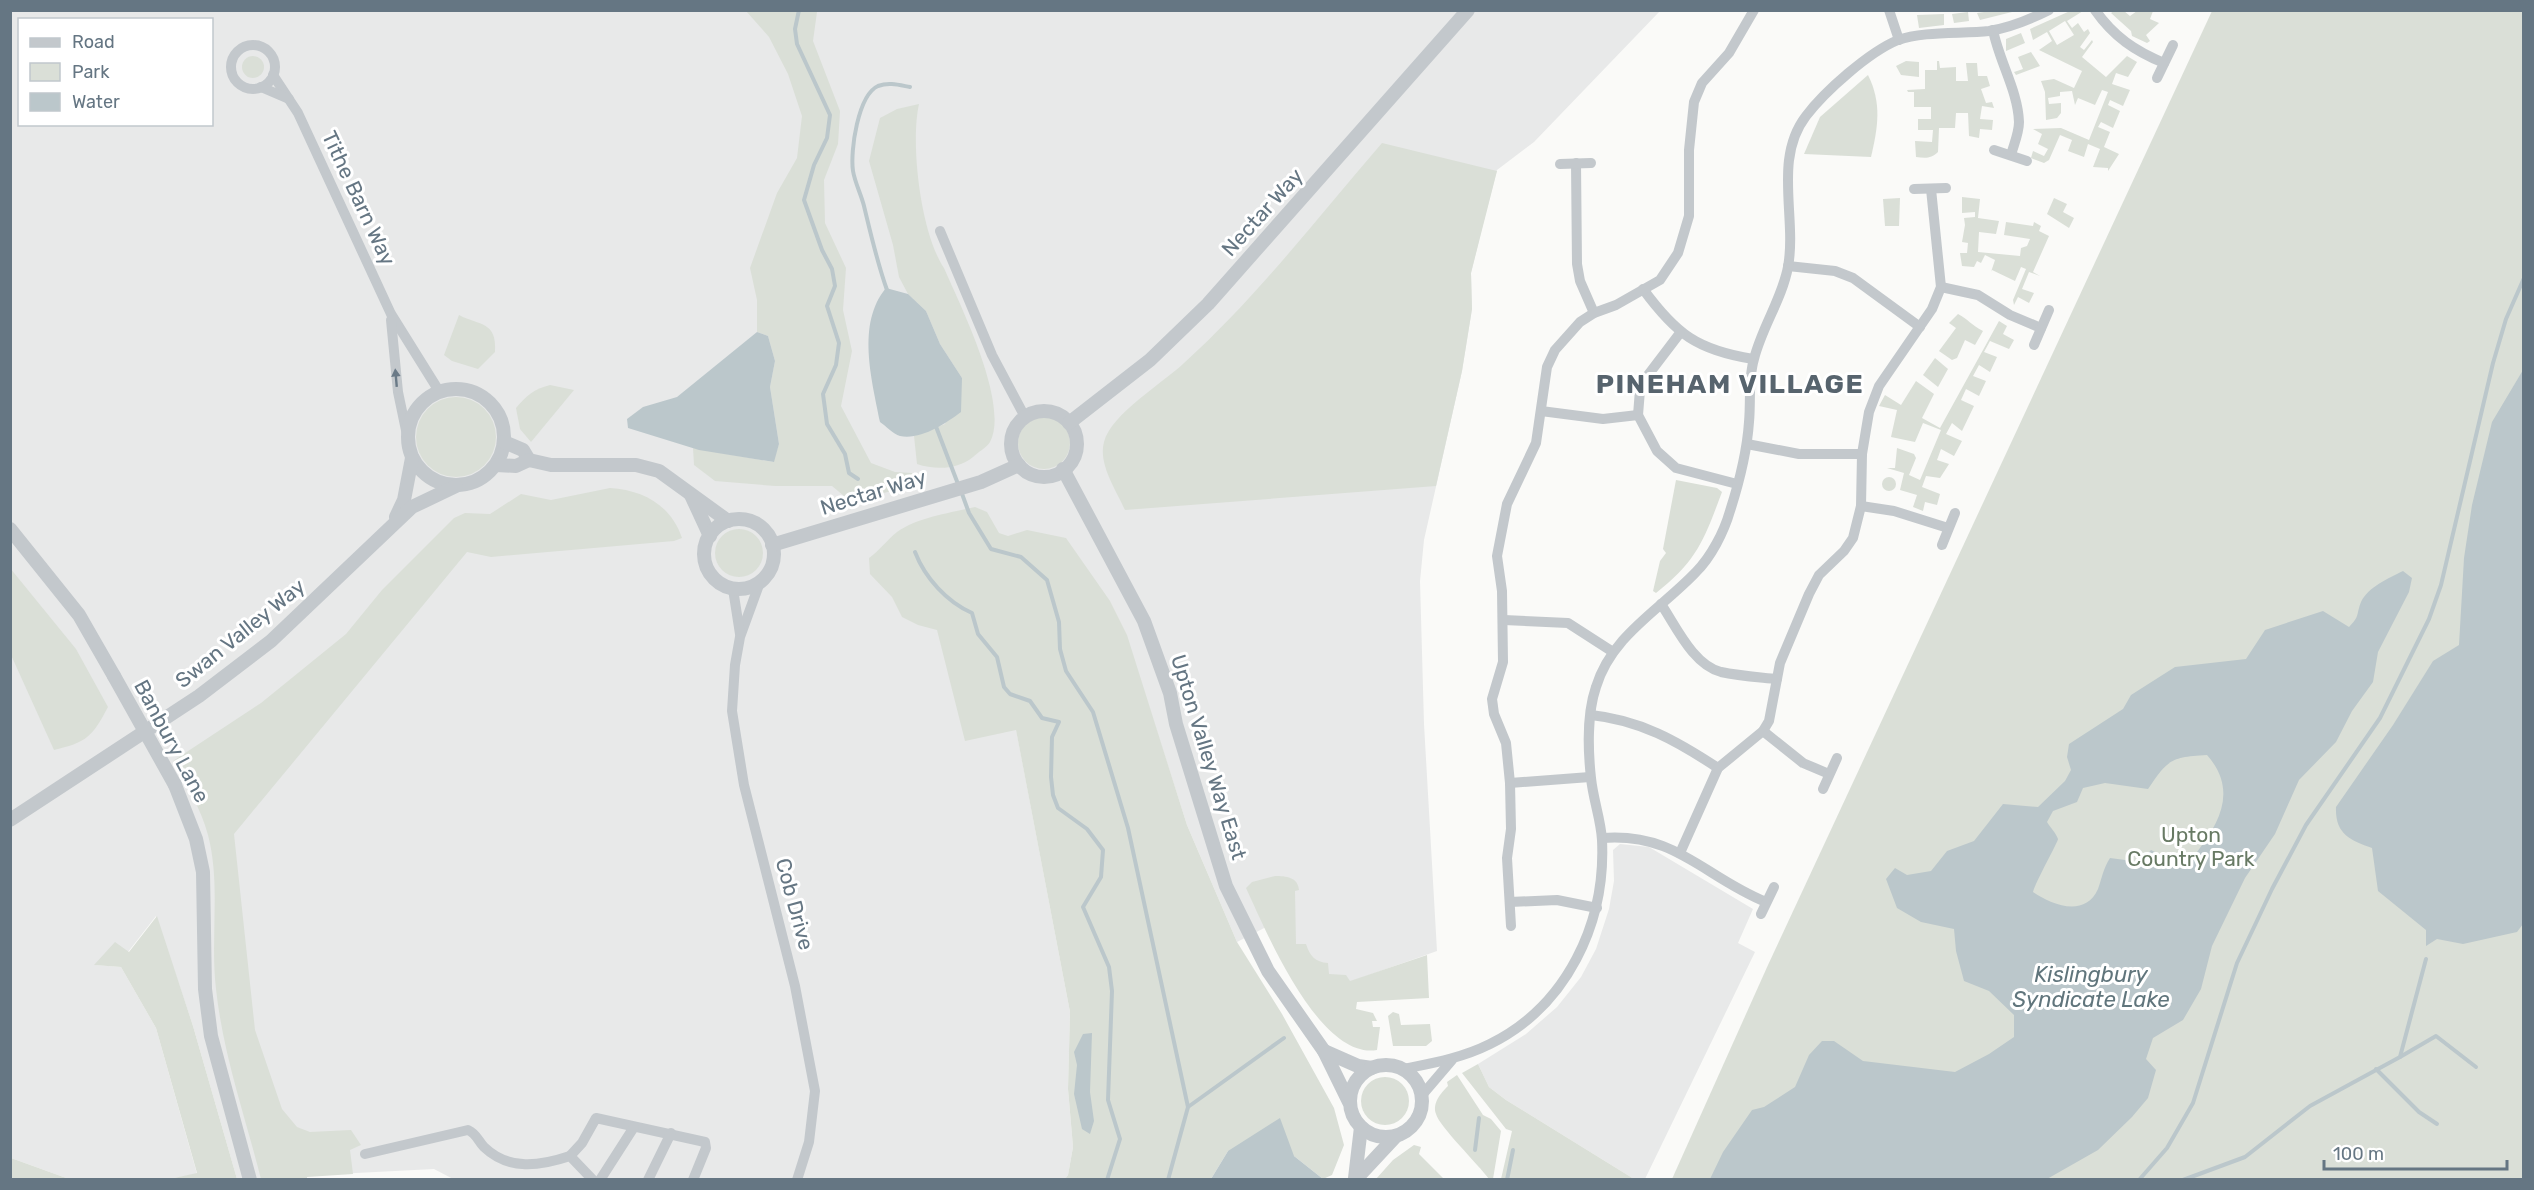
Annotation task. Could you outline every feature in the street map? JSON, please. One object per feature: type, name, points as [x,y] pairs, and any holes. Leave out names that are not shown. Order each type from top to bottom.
[{"type":"street","name":"Nectar Way","points":[[1069,423],[1150,360],[1208,304],[1468,10]]},
{"type":"street","points":[[1511,926],[1507,858],[1511,829],[1510,783],[1506,743],[1494,714],[1492,699],[1503,662],[1504,620],[1497,556],[1507,504],[1531,456],[1541,411],[1547,367],[1555,350],[1580,322],[1594,312],[1616,305],[1660,279],[1678,253],[1689,216],[1689,150],[1694,102],[1702,83],[1729,53],[1754,10]]},
{"type":"street","points":[[1889,10],[1899,40]]},
{"type":"street","points":[[1402,1070],[1452,1060],[1492,1043],[1525,1021],[1557,989],[1585,944],[1601,889],[1602,838],[1590,777],[1591,714],[1595,689],[1613,652],[1622,640],[1697,571],[1712,550],[1729,514],[1747,444],[1753,359],[1780,295],[1788,266],[1788,161],[1795,135],[1806,116],[1834,87],[1870,58],[1899,40],[1993,30],[2031,14],[2049,10]]},
{"type":"street","points":[[2095,10],[2108,28],[2124,43],[2164,63]]},
{"type":"street","points":[[1993,30],[1997,52],[2016,102],[2019,124],[2011,154]]},
{"type":"street","name":"Tithe Barn Way","points":[[289,100],[261,87],[243,87],[234,78],[231,65],[236,52],[254,45],[266,49],[274,61],[273,75],[289,100],[303,122],[391,314],[425,374],[439,392]]},
{"type":"street","points":[[2157,78],[2173,45]]},
{"type":"street","points":[[261,87],[273,75]]},
{"type":"street","points":[[1994,150],[2027,161]]},
{"type":"street","points":[[1560,164],[1591,163]]},
{"type":"street","points":[[1576,164],[1576,264],[1580,281],[1594,312]]},
{"type":"street","points":[[1914,189],[1946,188]]},
{"type":"street","points":[[1680,853],[1718,768],[1727,758],[1763,731],[1776,698],[1780,663],[1813,584],[1853,538],[1861,506],[1862,454],[1869,412],[1879,386],[1932,309],[1941,287],[1931,189]]},
{"type":"street","points":[[940,231],[992,355],[1025,417]]},
{"type":"street","points":[[1788,266],[1835,271],[1853,278],[1920,327]]},
{"type":"street","points":[[1941,287],[1978,295],[2010,315],[2041,328]]},
{"type":"street","points":[[1643,289],[1680,333],[1714,352],[1753,359]]},
{"type":"street","points":[[2034,345],[2049,310]]},
{"type":"street","name":"Tithe Barn Way","points":[[391,314],[398,392],[407,435]]},
{"type":"street","points":[[1680,333],[1645,379],[1640,390],[1638,415],[1657,451],[1676,468],[1737,484]]},
{"type":"street","points":[[462,388],[478,393],[491,403],[501,417],[504,442],[496,465],[479,480],[456,486],[430,478],[412,458],[407,435],[416,409],[439,392],[462,388]]},
{"type":"street","points":[[1541,411],[1603,420],[1638,415]]},
{"type":"street","points":[[1034,412],[1053,412],[1069,423],[1076,440],[1076,450],[1073,459],[1063,470],[1048,476],[1038,476],[1019,465],[1011,445],[1012,434],[1025,417],[1034,412]]},
{"type":"street","points":[[504,442],[523,450],[530,460]]},
{"type":"street","points":[[1747,444],[1799,454],[1862,454]]},
{"type":"street","name":"Swan Valley Way","points":[[393,522],[404,500],[412,458]]},
{"type":"street","points":[[496,465],[516,466],[530,460],[551,465],[636,465],[659,471],[728,521],[750,521],[760,526],[772,544],[772,565],[760,582],[742,589],[732,589],[721,584],[706,566],[704,556],[710,536],[728,521]]},
{"type":"street","name":"Nectar Way","points":[[772,544],[981,482],[1019,465]]},
{"type":"street","name":"Upton Valley Way East","points":[[1063,470],[1144,621],[1170,693],[1176,724],[1226,886],[1268,971],[1324,1051],[1349,1102]]},
{"type":"street","name":"Swan Valley Way","points":[[10,820],[208,689],[271,640],[393,522],[412,507],[456,486]]},
{"type":"street","points":[[690,493],[710,536]]},
{"type":"street","points":[[1861,506],[1911,515],[1948,528]]},
{"type":"street","points":[[1942,545],[1955,513]]},
{"type":"street","name":"Banbury Lane","points":[[10,529],[80,615],[175,785],[194,830],[203,872],[205,989],[211,1036],[250,1179]]},
{"type":"street","name":"Cob Drive","points":[[760,582],[740,637],[735,665],[732,711],[739,760],[762,861],[795,986],[815,1091],[809,1142],[797,1179]]},
{"type":"street","name":"Cob Drive","points":[[732,589],[740,637]]},
{"type":"street","points":[[1661,603],[1699,660],[1710,668],[1720,672],[1777,679]]},
{"type":"street","points":[[1504,620],[1568,623],[1613,652]]},
{"type":"street","points":[[1591,714],[1619,718],[1656,730],[1718,768]]},
{"type":"street","points":[[1763,731],[1803,763],[1829,774]]},
{"type":"street","points":[[1823,789],[1837,758]]},
{"type":"street","points":[[1510,783],[1590,777]]},
{"type":"street","points":[[1602,838],[1641,838],[1680,853],[1766,902]]},
{"type":"street","points":[[1761,914],[1774,887]]},
{"type":"street","points":[[1510,902],[1557,900],[1597,908]]},
{"type":"street","points":[[1324,1051],[1358,1066],[1372,1068],[1387,1065],[1402,1070],[1411,1075],[1423,1094]]},
{"type":"street","points":[[1355,1179],[1396,1136],[1416,1122],[1423,1094],[1452,1060]]},
{"type":"street","points":[[1372,1068],[1358,1079],[1349,1102],[1352,1112],[1361,1127],[1371,1135],[1383,1138],[1396,1136]]},
{"type":"street","points":[[365,1154],[468,1130],[475,1133],[484,1146],[501,1160],[544,1165],[570,1156],[582,1143],[596,1118],[705,1142],[706,1148],[693,1179]]},
{"type":"street","points":[[600,1179],[634,1127]]},
{"type":"street","points":[[1355,1179],[1361,1127]]},
{"type":"street","points":[[648,1179],[671,1133]]},
{"type":"street","points":[[570,1156],[593,1179]]},
{"type":"shaded area","points":[[10,11],[1660,11],[1534,142],[1497,170],[1471,273],[1472,309],[1462,371],[1424,540],[1420,581],[1424,724],[1437,951],[1318,993],[1272,924],[1237,942],[1187,825],[1126,635],[1016,729],[1070,1012],[1068,1089],[1073,1147],[1068,1175],[1065,1179],[455,1180],[434,1169],[237,1179],[193,1026],[156,916],[128,952],[95,965],[121,967],[156,1028],[197,1174],[174,1178],[69,1179],[11,1158]]},
{"type":"shaded area","points":[[1620,844],[1649,847],[1753,909],[1738,943],[1755,952],[1645,1179],[1634,1179],[1506,1100],[1489,1087],[1478,1064],[1526,1034],[1557,1007],[1581,977],[1596,949],[1609,909],[1614,881],[1613,850]]},
{"type":"green space","points":[[2115,10],[2124,11],[2130,16],[2137,11],[2153,11],[2150,19],[2159,23],[2146,35],[2150,41],[2147,43],[2132,36],[2131,31],[2111,13]]},
{"type":"green space","points":[[746,11],[817,12],[813,41],[840,111],[838,144],[824,180],[825,223],[846,268],[843,310],[852,351],[841,406],[871,463],[895,472],[912,473],[913,486],[850,501],[832,486],[775,486],[715,481],[694,465],[693,448],[773,462],[779,444],[770,387],[775,361],[768,336],[757,332],[757,300],[750,268],[777,193],[797,158],[802,116],[788,74],[769,37]]},
{"type":"green space","points":[[2016,11],[1980,20],[1977,13]]},
{"type":"green space","points":[[2070,11],[2083,11],[2067,21],[2072,28],[2078,23],[2084,32],[2088,29],[2090,33],[2080,47],[2084,50],[2092,40],[2093,42],[2082,57],[2106,77],[2127,56],[2137,62],[2128,77],[2116,73],[2112,84],[2130,90],[2123,106],[2110,100],[2108,105],[2120,111],[2113,128],[2101,122],[2098,127],[2110,132],[2104,147],[2119,154],[2108,171],[2108,168],[2093,167],[2100,149],[2088,144],[2084,157],[2068,151],[2072,140],[2060,135],[2049,160],[2044,163],[2031,158],[2033,151],[2044,156],[2048,149],[2038,144],[2042,134],[2033,129],[2061,128],[2089,140],[2108,92],[2102,90],[2095,105],[2078,98],[2075,105],[2072,91],[2060,92],[2060,96],[2048,98],[2049,104],[2061,103],[2061,113],[2057,118],[2046,120],[2045,92],[2041,81],[2054,79],[2074,88],[2082,71],[2039,50],[2052,41],[2047,32],[2033,40],[2030,29]],"holes":[[[2065,21],[2074,35],[2057,45],[2049,31]]]},
{"type":"green space","name":"Upton Country Park","points":[[2212,11],[2523,11],[2523,1179],[1672,1179],[1768,965]]},
{"type":"green space","points":[[1968,12],[1969,21],[1954,23],[1952,14]]},
{"type":"green space","points":[[1944,14],[1944,25],[1919,28],[1917,15]]},
{"type":"green space","points":[[2021,33],[2025,43],[2006,51],[2006,39]]},
{"type":"green space","points":[[2031,52],[2040,66],[2016,75],[2014,72],[2023,69],[2018,57]]},
{"type":"green space","points":[[253,56],[261,59],[264,67],[261,75],[253,78],[245,75],[242,67],[245,59]]},
{"type":"green space","points":[[1906,61],[1919,62],[1919,77],[1901,75],[1896,66]]},
{"type":"green space","points":[[1937,61],[1939,61],[1940,68],[1956,67],[1956,81],[1968,81],[1966,63],[1977,63],[1978,76],[1987,76],[1990,86],[1981,89],[1986,103],[1992,102],[1994,108],[1982,106],[1980,119],[1993,120],[1992,130],[1980,129],[1979,138],[1969,136],[1968,113],[1956,113],[1955,128],[1939,128],[1938,152],[1930,157],[1916,157],[1915,141],[1932,142],[1933,130],[1918,130],[1918,119],[1931,119],[1931,107],[1914,107],[1914,92],[1907,90],[1925,89],[1925,70],[1937,70]]},
{"type":"green space","points":[[1868,75],[1877,105],[1871,157],[1804,154],[1820,117]]},
{"type":"green space","points":[[919,104],[917,165],[919,189],[929,234],[981,355],[993,404],[994,425],[989,444],[967,461],[946,468],[917,464],[914,436],[945,424],[962,378],[940,344],[926,311],[908,294],[899,277],[893,245],[869,161],[880,118],[897,109]]},
{"type":"green space","points":[[1382,143],[1497,171],[1471,273],[1472,309],[1462,371],[1436,486],[1125,510],[1103,459],[1104,442],[1116,421],[1184,363],[1237,311]]},
{"type":"green space","points":[[1962,197],[1980,199],[1978,218],[1999,221],[1996,234],[1979,232],[1978,252],[2020,256],[2021,248],[2027,246],[2030,239],[2004,235],[2006,222],[2033,226],[2034,222],[2041,226],[2039,231],[2049,236],[2033,272],[2040,276],[2029,272],[2022,289],[2034,293],[2029,303],[2018,297],[2014,305],[2013,300],[2026,269],[2021,267],[2015,281],[1992,270],[1991,272],[1995,260],[1985,255],[1981,263],[1977,261],[1974,267],[1962,266],[1960,253],[1967,253],[1968,243],[1962,242],[1964,218],[1975,217],[1975,212],[1962,213]]},
{"type":"green space","points":[[1900,198],[1899,226],[1885,226],[1883,199]]},
{"type":"green space","points":[[2054,198],[2067,204],[2063,212],[2074,218],[2069,228],[2047,214]]},
{"type":"green space","points":[[1958,314],[1983,331],[1975,345],[1965,340],[1957,358],[1952,360],[1939,351],[1956,328],[1949,323]]},
{"type":"green space","points":[[459,315],[486,326],[493,335],[495,352],[478,369],[452,361],[444,355]]},
{"type":"green space","points":[[1999,321],[2007,326],[2003,334],[2014,340],[2009,349],[1990,341],[1984,352],[1997,357],[1990,372],[1979,365],[1973,376],[1986,381],[1979,396],[1966,389],[1961,400],[1974,406],[1962,431],[1952,423],[1946,434],[1962,441],[1954,456],[1941,449],[1937,460],[1949,464],[1940,478],[1926,476],[1922,487],[1940,494],[1937,505],[1925,502],[1923,511],[1913,507],[1917,495],[1900,490],[1904,473],[1887,468],[1895,468],[1897,448],[1914,454],[1916,458],[1909,475],[1920,480],[1941,430],[1923,423],[1915,442],[1891,437],[1897,410],[1879,406],[1885,395],[1901,405],[1916,381],[1934,394],[1922,418],[1940,428]]},
{"type":"green space","points":[[1935,358],[1948,369],[1938,387],[1923,375]]},
{"type":"green space","points":[[550,385],[574,390],[531,442],[520,429],[516,408],[531,394]]},
{"type":"green space","points":[[456,397],[471,400],[484,409],[493,422],[496,437],[493,452],[484,465],[471,474],[456,477],[441,474],[428,465],[419,452],[416,437],[419,422],[428,409],[441,400]]},
{"type":"green space","points":[[1039,417],[1049,417],[1063,424],[1070,443],[1063,462],[1049,469],[1039,469],[1029,465],[1022,458],[1018,448],[1018,438],[1022,428],[1029,421]]},
{"type":"green space","points":[[1889,477],[1894,479],[1896,484],[1894,489],[1889,491],[1884,489],[1882,484],[1884,479]]},
{"type":"green space","points":[[1676,480],[1717,488],[1722,492],[1698,548],[1681,570],[1656,593],[1653,591],[1660,561],[1666,553],[1663,549]]},
{"type":"green space","points":[[610,488],[634,492],[654,501],[671,517],[682,538],[674,541],[491,557],[467,552],[234,834],[255,1030],[282,1109],[297,1127],[310,1132],[351,1130],[361,1145],[350,1150],[353,1174],[307,1177],[307,1179],[261,1179],[229,1061],[219,1013],[214,970],[214,873],[208,835],[197,806],[173,761],[261,703],[346,634],[382,590],[454,518],[465,513],[490,514],[521,494],[551,500]]},
{"type":"green space","points":[[975,507],[987,512],[999,533],[1008,536],[1027,530],[1066,538],[1110,601],[1127,635],[1187,825],[1237,942],[1282,1014],[1334,1108],[1344,1145],[1332,1175],[1323,1179],[1294,1156],[1228,1151],[1211,1179],[1065,1179],[1068,1175],[1073,1147],[1068,1089],[1070,1012],[1016,730],[965,741],[937,630],[918,625],[902,617],[892,597],[870,574],[869,558],[897,532],[924,519]]},
{"type":"green space","points":[[734,529],[744,529],[756,536],[763,548],[763,558],[756,570],[744,577],[734,577],[719,566],[715,558],[715,548],[726,533]]},
{"type":"green space","points":[[10,568],[76,649],[108,707],[93,732],[74,744],[54,750],[11,655]]},
{"type":"green space","points":[[1275,876],[1287,877],[1296,882],[1299,890],[1295,891],[1296,944],[1306,944],[1314,958],[1328,963],[1329,974],[1346,975],[1350,981],[1427,955],[1429,998],[1357,1002],[1356,1009],[1373,1013],[1377,1021],[1372,1021],[1373,1027],[1380,1027],[1377,1050],[1356,1048],[1335,1035],[1315,1014],[1297,989],[1246,888],[1252,882]]},
{"type":"green space","points":[[157,916],[193,1026],[237,1179],[128,1179],[174,1178],[197,1173],[156,1028],[121,967],[94,965],[115,942],[129,952]]},
{"type":"green space","points":[[1393,1012],[1399,1014],[1401,1025],[1430,1024],[1432,1041],[1426,1046],[1393,1046],[1388,1016]]},
{"type":"green space","points":[[1478,1064],[1489,1087],[1506,1100],[1634,1179],[1501,1179],[1512,1131],[1506,1129],[1462,1073]]},
{"type":"green space","points":[[1457,1075],[1483,1115],[1491,1119],[1501,1131],[1493,1179],[1489,1179],[1444,1127],[1436,1114],[1435,1106],[1438,1098],[1448,1086],[1447,1082]]},
{"type":"green space","points":[[1385,1077],[1402,1084],[1409,1101],[1402,1118],[1385,1125],[1368,1118],[1361,1101],[1368,1084]]},
{"type":"green space","points":[[1414,1145],[1421,1147],[1419,1154],[1444,1179],[1376,1179],[1393,1160]]},
{"type":"green space","points":[[11,1158],[69,1179],[11,1179]]},
{"type":"water","points":[[886,288],[908,294],[926,311],[940,344],[962,378],[961,412],[940,426],[916,436],[900,436],[880,422],[870,371],[869,335],[871,318]]},
{"type":"water","points":[[757,332],[768,336],[775,361],[770,387],[779,444],[774,462],[699,450],[628,428],[627,419],[643,407],[677,397]]},
{"type":"water","points":[[2523,370],[2523,924],[2517,932],[2463,944],[2437,939],[2426,946],[2426,930],[2378,891],[2372,848],[2345,835],[2338,824],[2336,807],[2393,725],[2433,661],[2459,645],[2464,558],[2472,505],[2492,422]]},
{"type":"water","name":"Kislingbury Syndicate Lake","points":[[2403,571],[2412,578],[2409,592],[2378,652],[2373,682],[2352,711],[2336,742],[2299,780],[2275,834],[2245,878],[2212,946],[2201,989],[2183,1020],[2153,1038],[2146,1059],[2156,1070],[2148,1098],[2098,1150],[2047,1179],[1710,1179],[1723,1152],[1752,1110],[1764,1107],[1795,1087],[1809,1055],[1822,1041],[1834,1041],[1863,1061],[1955,1072],[1989,1054],[2014,1037],[2014,1015],[1989,991],[1964,981],[1956,951],[1954,929],[1921,922],[1897,908],[1886,879],[1895,868],[1907,875],[1931,871],[1947,851],[1974,841],[2003,804],[2038,807],[2065,781],[2071,770],[2067,757],[2069,744],[2123,709],[2131,695],[2175,667],[2246,659],[2265,630],[2323,611],[2349,627],[2356,618],[2364,597],[2379,583]],"holes":[[[2207,755],[2216,768],[2223,792],[2222,805],[2213,829],[2197,852],[2167,858],[2151,850],[2140,862],[2110,858],[2092,898],[2085,904],[2077,906],[2058,904],[2033,892],[2058,839],[2047,822],[2053,811],[2077,802],[2083,788],[2105,783],[2148,789],[2166,766],[2185,757]]]},
{"type":"water","points":[[1092,1033],[1090,1092],[1094,1121],[1090,1134],[1082,1129],[1074,1094],[1077,1065],[1074,1052],[1083,1034]]},
{"type":"water","points":[[1280,1118],[1294,1156],[1323,1179],[1211,1179],[1228,1151]]},
{"type":"waterway","points":[[799,10],[795,29],[797,44],[830,115],[827,138],[814,165],[804,200],[822,250],[832,269],[835,286],[827,306],[839,343],[836,365],[823,394],[827,424],[845,454],[849,473],[858,479]]},
{"type":"waterway","points":[[887,290],[854,175],[852,162],[854,138],[865,100],[871,91],[886,84],[910,87]]},
{"type":"waterway","points":[[2139,1180],[2167,1148],[2193,1103],[2237,963],[2272,889],[2306,825],[2380,718],[2429,619],[2441,585],[2493,363],[2506,319],[2524,278]]},
{"type":"waterway","points":[[935,424],[958,484]]},
{"type":"waterway","points":[[961,491],[969,513],[991,549],[1021,557],[1047,580],[1059,622],[1060,649],[1066,671],[1093,712],[1128,828],[1188,1107]]},
{"type":"waterway","points":[[915,552],[919,562],[938,588],[954,602],[972,613],[978,634],[997,657],[1004,687],[1010,694],[1030,701],[1042,718],[1059,722],[1052,737],[1053,795],[1058,808],[1087,829],[1103,850],[1101,877],[1083,907],[1109,967],[1112,991],[1108,1100],[1120,1139],[1107,1180]]},
{"type":"waterway","points":[[2183,1180],[2245,1157],[2310,1106],[2400,1057],[2426,959]]},
{"type":"waterway","points":[[2400,1057],[2436,1036],[2476,1067]]},
{"type":"waterway","points":[[1168,1180],[1188,1107],[1284,1038]]},
{"type":"waterway","points":[[2376,1069],[2419,1112],[2437,1124]]},
{"type":"waterway","points":[[1475,1150],[1479,1118]]},
{"type":"waterway","points":[[1507,1180],[1513,1150]]},
{"type":"district","name":"PINEHAM VILLAGE","points":[[1730,384]]}]
